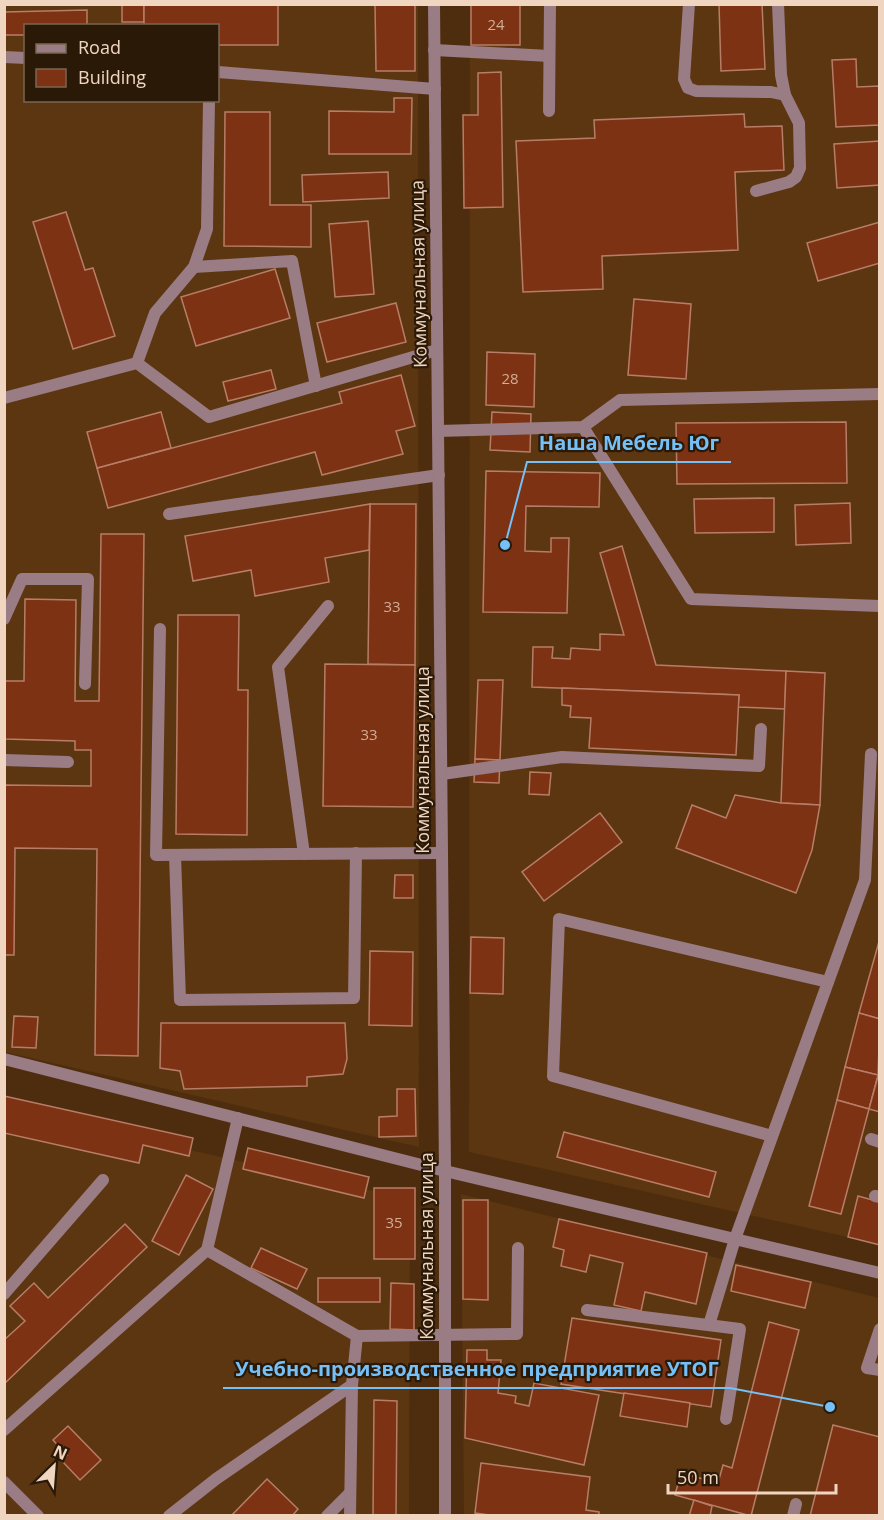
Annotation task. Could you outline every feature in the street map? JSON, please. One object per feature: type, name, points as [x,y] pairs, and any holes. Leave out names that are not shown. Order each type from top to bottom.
[{"type":"street","name":"Коммунальная улица","points":[[434,4],[445,1171],[445,1515]]},
{"type":"street","points":[[549,111],[550,4]]},
{"type":"street","points":[[689,4],[684,79],[688,88],[696,91],[771,92],[785,95]]},
{"type":"street","points":[[756,191],[789,182],[796,177],[800,168],[799,123],[785,95],[781,75],[778,4]]},
{"type":"street","points":[[435,50],[549,56]]},
{"type":"street","points":[[4,57],[24,58]]},
{"type":"street","points":[[219,72],[435,89]]},
{"type":"street","points":[[137,363],[155,313],[194,267],[207,229],[209,102]]},
{"type":"street","points":[[194,267],[292,261],[316,386]]},
{"type":"street","points":[[137,363],[209,417],[437,350]]},
{"type":"street","points":[[4,398],[137,363]]},
{"type":"street","points":[[438,431],[583,427],[620,400],[879,394]]},
{"type":"street","points":[[583,427],[692,599],[879,606]]},
{"type":"street","points":[[169,514],[439,475]]},
{"type":"street","points":[[4,619],[22,579],[88,579],[85,684]]},
{"type":"street","points":[[304,854],[278,667],[328,606]]},
{"type":"street","points":[[160,630],[156,855],[442,853]]},
{"type":"street","points":[[442,774],[562,758],[759,766],[761,729]]},
{"type":"street","points":[[709,1325],[735,1239],[865,880],[871,754]]},
{"type":"street","points":[[4,760],[68,762]]},
{"type":"street","points":[[175,855],[180,1000],[354,998],[356,853]]},
{"type":"street","points":[[772,1136],[553,1076],[560,919],[828,982]]},
{"type":"street","points":[[4,1059],[445,1171],[879,1273]]},
{"type":"street","points":[[4,1430],[207,1250],[238,1118]]},
{"type":"street","points":[[4,1294],[103,1180]]},
{"type":"street","points":[[207,1250],[357,1336],[517,1334],[518,1248]]},
{"type":"street","points":[[587,1310],[740,1329],[726,1419]]},
{"type":"street","points":[[879,1329],[867,1368],[879,1370]]},
{"type":"street","points":[[350,1515],[352,1385],[357,1336]]},
{"type":"street","points":[[169,1515],[216,1479],[352,1385]]},
{"type":"street","points":[[4,1482],[38,1515]]},
{"type":"street","points":[[327,1515],[350,1493]]},
{"type":"shaded area","points":[[4,5],[418,5],[419,1147],[5,1052]]},
{"type":"shaded area","points":[[470,5],[879,5],[879,1244],[469,1152]]},
{"type":"shaded area","points":[[5,1109],[410,1199],[409,1515],[5,1516]]},
{"type":"shaded area","points":[[461,1194],[879,1298],[879,1515],[464,1515]]},
{"type":"building","points":[[122,4],[144,4],[144,22],[122,22]]},
{"type":"building","points":[[144,4],[278,4],[278,45],[219,45],[219,24],[144,24]]},
{"type":"building","points":[[375,4],[415,4],[415,71],[376,71]]},
{"type":"building","points":[[471,4],[520,4],[520,45],[471,45]]},
{"type":"building","points":[[719,4],[762,4],[765,69],[721,71]]},
{"type":"building","points":[[87,10],[87,24],[24,24],[24,35],[4,35],[4,12]]},
{"type":"building","points":[[856,59],[857,87],[880,86],[880,125],[836,127],[832,60]]},
{"type":"building","points":[[501,72],[503,207],[464,208],[463,115],[478,115],[478,73]]},
{"type":"building","points":[[394,98],[412,98],[411,154],[329,154],[329,111],[394,112]]},
{"type":"building","points":[[225,112],[270,112],[270,205],[311,205],[311,247],[224,246]]},
{"type":"building","points":[[744,114],[745,127],[782,126],[784,170],[735,172],[738,250],[602,256],[603,289],[523,292],[516,141],[595,138],[594,120]]},
{"type":"building","points":[[880,141],[880,185],[837,188],[834,144]]},
{"type":"building","points":[[388,172],[389,198],[303,202],[302,175]]},
{"type":"building","points":[[66,212],[85,270],[93,268],[115,336],[73,349],[33,222]]},
{"type":"building","points":[[368,221],[374,294],[335,297],[329,224]]},
{"type":"building","points":[[880,222],[880,263],[818,281],[807,243]]},
{"type":"building","points":[[275,269],[290,318],[196,346],[181,297]]},
{"type":"building","points":[[634,299],[691,304],[686,379],[628,375]]},
{"type":"building","points":[[396,303],[406,342],[327,362],[317,323]]},
{"type":"building","points":[[487,352],[535,354],[534,407],[486,405]]},
{"type":"building","points":[[271,370],[276,389],[228,401],[223,382]]},
{"type":"building","points":[[401,375],[415,426],[396,431],[403,454],[322,475],[315,452],[108,508],[97,468],[342,403],[339,392]]},
{"type":"building","points":[[161,412],[171,448],[97,468],[87,432]]},
{"type":"building","points":[[492,412],[531,414],[530,452],[490,450]]},
{"type":"building","points":[[846,422],[847,483],[677,484],[676,423]]},
{"type":"building","points":[[486,471],[600,473],[599,507],[526,506],[525,551],[551,552],[551,538],[569,538],[567,613],[483,612]]},
{"type":"building","points":[[774,498],[774,532],[695,533],[694,499]]},
{"type":"building","points":[[850,503],[851,543],[796,545],[795,505]]},
{"type":"building","points":[[370,504],[416,504],[415,665],[368,664]]},
{"type":"building","points":[[370,504],[369,550],[325,558],[329,582],[255,596],[251,570],[193,581],[185,536]]},
{"type":"building","points":[[101,534],[144,534],[138,1056],[95,1055],[97,849],[15,848],[14,955],[4,955],[4,785],[91,786],[91,750],[75,750],[75,741],[5,739],[4,681],[24,681],[25,599],[76,600],[75,701],[99,701]]},
{"type":"building","points":[[622,546],[656,665],[786,671],[785,709],[738,707],[739,695],[532,687],[533,647],[553,647],[552,658],[570,659],[571,648],[600,650],[600,634],[624,635],[600,553]]},
{"type":"building","points":[[178,615],[239,615],[238,690],[248,690],[247,835],[176,834]]},
{"type":"building","points":[[325,664],[415,665],[413,807],[323,806]]},
{"type":"building","points":[[786,671],[825,673],[820,805],[781,803]]},
{"type":"building","points":[[478,680],[503,680],[500,760],[475,759]]},
{"type":"building","points":[[562,688],[739,695],[736,755],[589,748],[591,718],[570,717],[571,706],[562,705]]},
{"type":"building","points":[[475,759],[500,760],[499,783],[474,782]]},
{"type":"building","points":[[530,772],[551,773],[549,795],[529,794]]},
{"type":"building","points":[[735,795],[781,803],[820,805],[812,850],[796,893],[676,848],[692,805],[726,818]]},
{"type":"building","points":[[600,813],[622,842],[544,901],[522,872]]},
{"type":"building","points":[[395,875],[413,875],[413,898],[394,898]]},
{"type":"building","points":[[471,937],[504,938],[503,994],[470,993]]},
{"type":"building","points":[[880,938],[880,1019],[859,1013]]},
{"type":"building","points":[[370,951],[413,952],[412,1026],[369,1025]]},
{"type":"building","points":[[859,1013],[880,1019],[878,1075],[845,1067]]},
{"type":"building","points":[[14,1016],[38,1017],[36,1048],[12,1047]]},
{"type":"building","points":[[161,1023],[345,1023],[347,1059],[343,1074],[307,1077],[307,1086],[184,1089],[180,1071],[160,1068]]},
{"type":"building","points":[[845,1067],[878,1075],[869,1109],[837,1100]]},
{"type":"building","points":[[880,1069],[880,1112],[869,1109]]},
{"type":"building","points":[[397,1089],[415,1089],[416,1136],[379,1137],[379,1117],[397,1116]]},
{"type":"building","points":[[4,1096],[193,1138],[189,1156],[143,1145],[139,1163],[4,1133]]},
{"type":"building","points":[[837,1100],[869,1109],[841,1214],[809,1206]]},
{"type":"building","points":[[564,1132],[716,1172],[709,1197],[557,1157]]},
{"type":"building","points":[[248,1148],[369,1177],[364,1198],[243,1169]]},
{"type":"building","points":[[186,1175],[213,1189],[179,1255],[152,1241]]},
{"type":"building","points":[[374,1188],[415,1188],[415,1259],[374,1259]]},
{"type":"building","points":[[858,1196],[880,1202],[880,1245],[848,1237]]},
{"type":"building","points":[[463,1200],[488,1200],[488,1300],[463,1299]]},
{"type":"building","points":[[559,1219],[707,1253],[696,1304],[645,1292],[641,1311],[614,1305],[623,1263],[590,1255],[586,1272],[561,1266],[564,1250],[553,1247]]},
{"type":"building","points":[[125,1224],[147,1247],[4,1384],[4,1340],[25,1321],[10,1306],[34,1283],[48,1298]]},
{"type":"building","points":[[261,1248],[307,1269],[297,1289],[251,1268]]},
{"type":"building","points":[[736,1265],[811,1282],[805,1308],[731,1291]]},
{"type":"building","points":[[318,1278],[380,1278],[380,1302],[318,1302]]},
{"type":"building","points":[[391,1283],[414,1284],[414,1330],[390,1329]]},
{"type":"building","points":[[572,1318],[721,1340],[711,1407],[561,1384]]},
{"type":"building","points":[[769,1322],[799,1330],[751,1516],[675,1495],[681,1473],[718,1483],[723,1465],[732,1468]]},
{"type":"building","points":[[467,1350],[487,1350],[487,1360],[501,1360],[498,1393],[516,1396],[515,1403],[529,1406],[534,1383],[599,1395],[584,1465],[465,1438]]},
{"type":"building","points":[[624,1393],[690,1403],[687,1427],[620,1416]]},
{"type":"building","points":[[374,1400],[397,1401],[396,1516],[373,1516]]},
{"type":"building","points":[[833,1425],[880,1437],[880,1516],[810,1516]]},
{"type":"building","points":[[68,1426],[101,1460],[80,1480],[62,1461],[67,1455],[53,1440]]},
{"type":"building","points":[[481,1463],[590,1477],[586,1510],[599,1512],[599,1516],[497,1516],[475,1513]]},
{"type":"building","points":[[267,1479],[298,1509],[292,1516],[231,1516]]},
{"type":"building","points":[[694,1500],[712,1506],[710,1516],[689,1516]]},
{"type":"place","name":"Наша Мебель Юг","points":[[505,545]]},
{"type":"place","name":"Учебно-производственное предприятие УТОГ","points":[[830,1407]]}]
